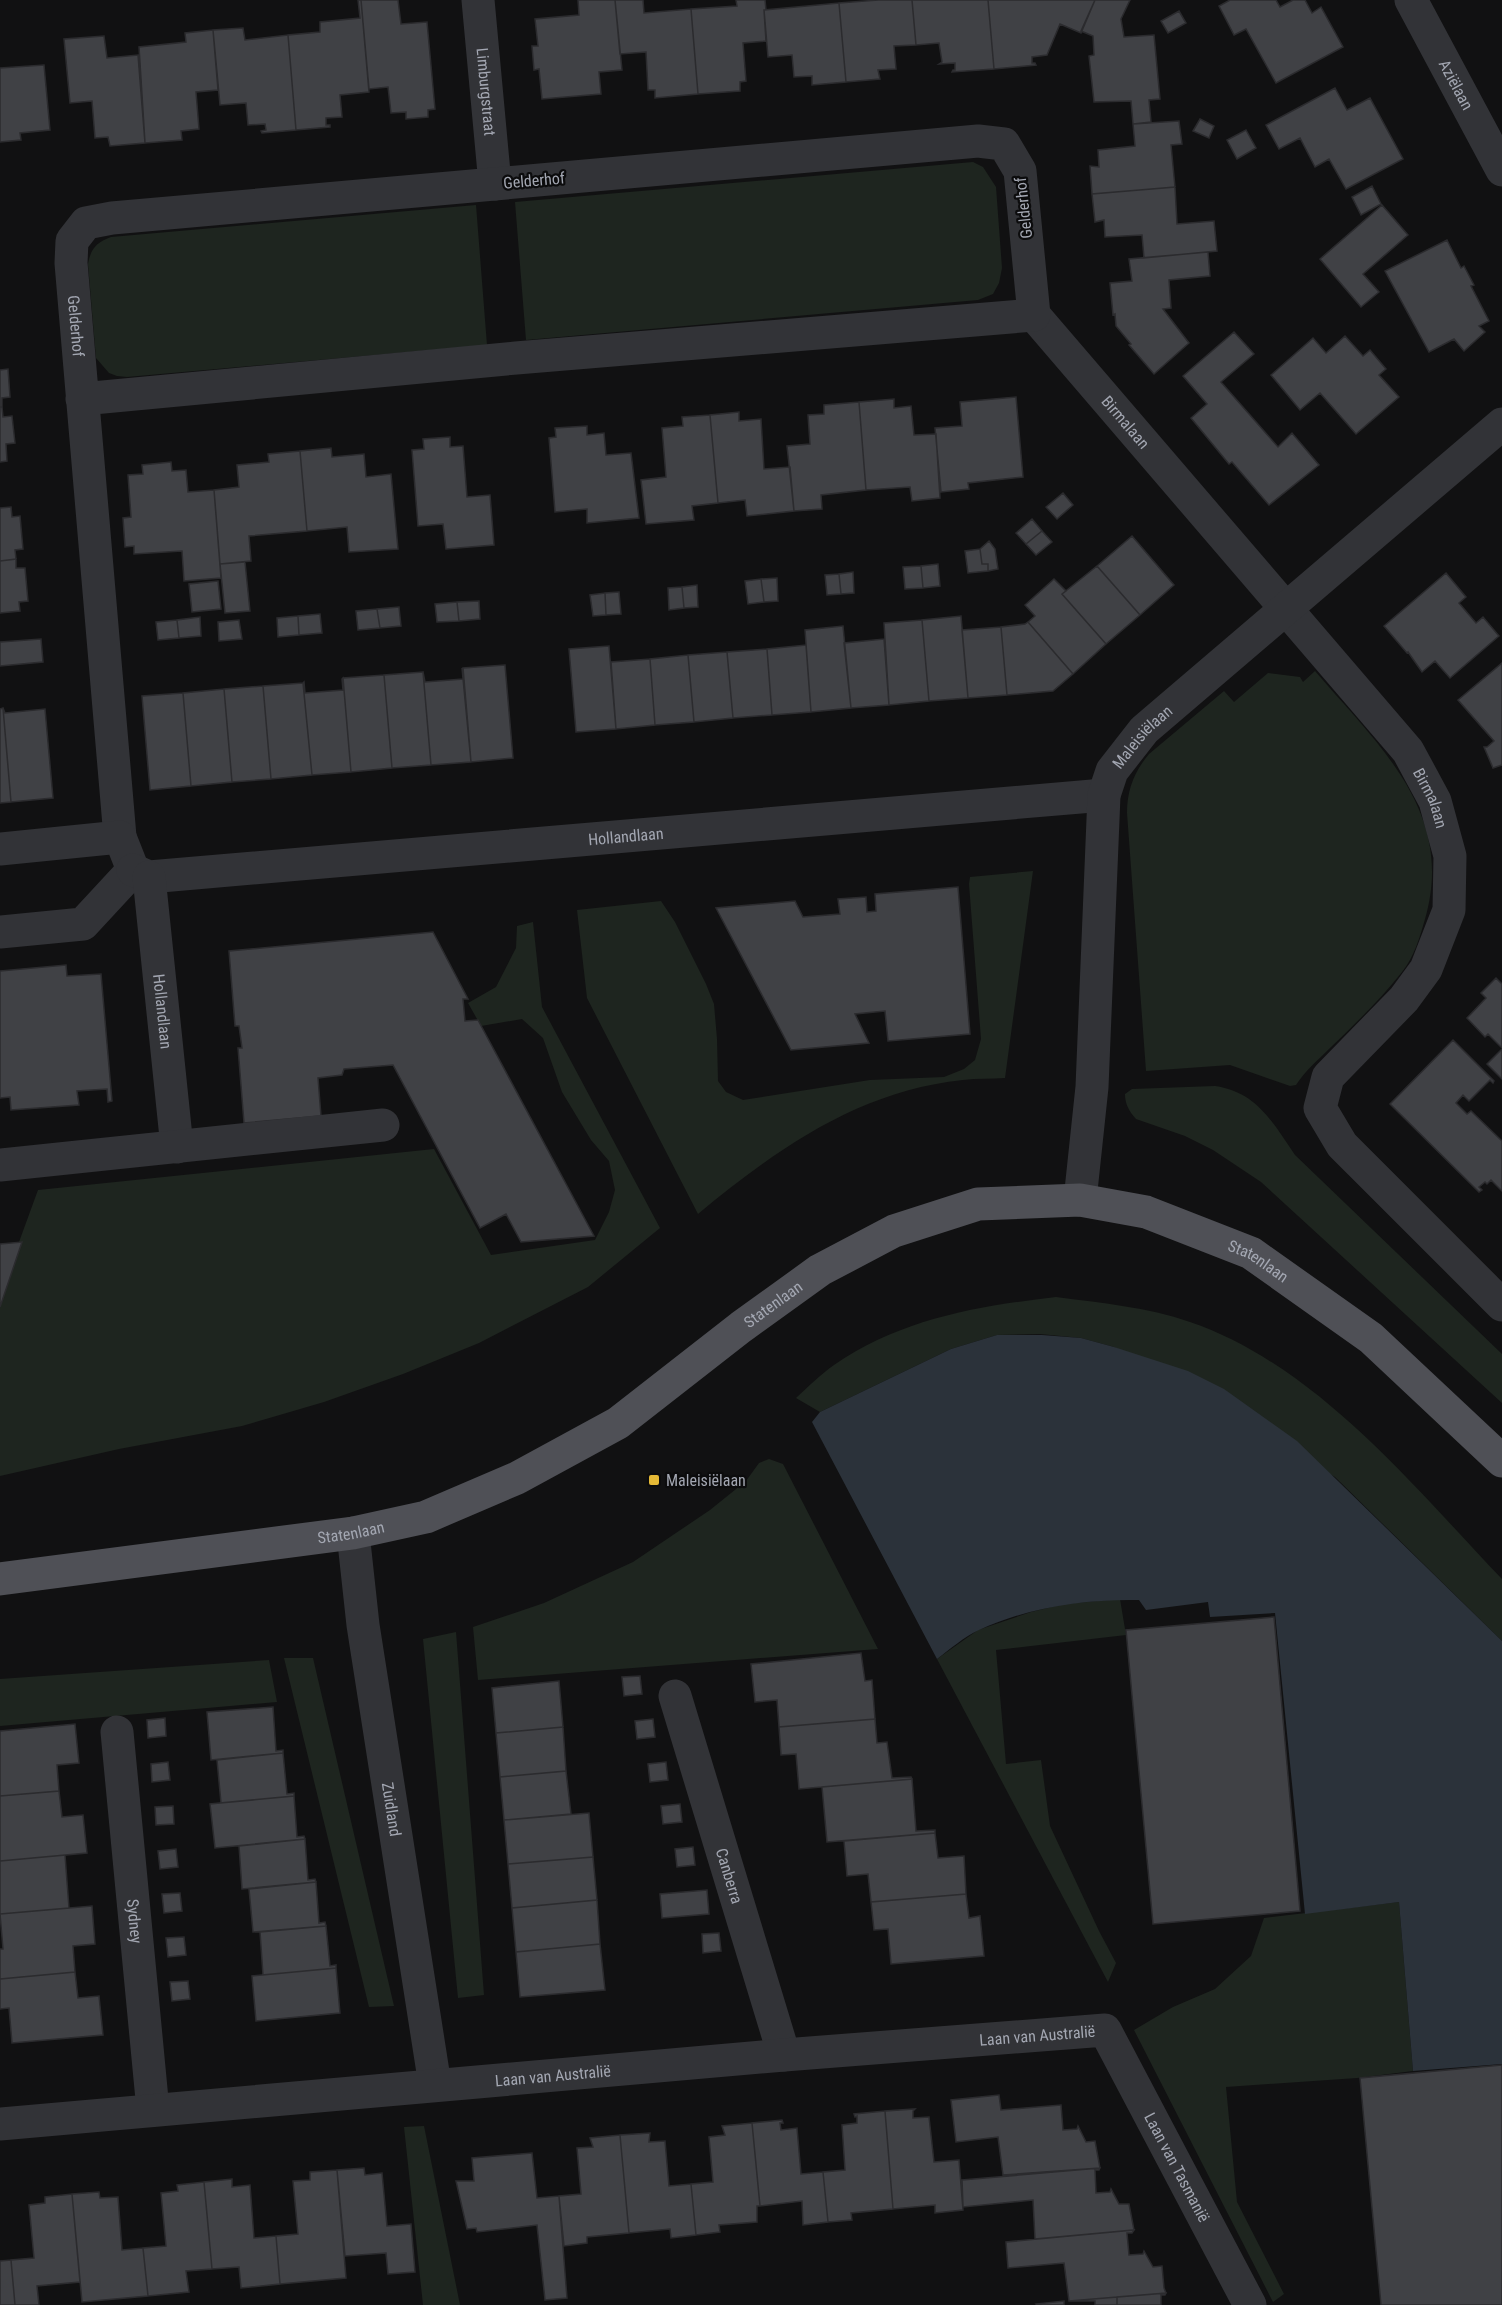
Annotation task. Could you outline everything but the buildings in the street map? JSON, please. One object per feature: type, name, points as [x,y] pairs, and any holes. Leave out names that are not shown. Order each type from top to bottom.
[{"type":"main road","name":"Statenlaan","points":[[0,1579],[353,1533],[426,1517],[517,1478],[618,1423],[741,1327],[820,1270],[894,1231],[978,1204],[1080,1200],[1146,1212],[1251,1253],[1371,1338],[1502,1461]]},
{"type":"street","name":"Limburgstraat","points":[[478,0],[495,184]]},
{"type":"street","name":"Aziëlaan","points":[[1411,0],[1502,170]]},
{"type":"street","name":"Gelderhof","points":[[120,837],[71,263],[72,241],[86,224],[112,218],[978,141],[1004,144],[1020,171],[1034,315]]},
{"type":"street","points":[[82,399],[516,358],[1034,315]]},
{"type":"street","name":"Birmalaan","points":[[1034,315],[1408,751],[1435,801],[1450,856],[1449,910],[1426,969],[1404,999],[1328,1077],[1320,1108],[1342,1145],[1502,1305]]},
{"type":"street","name":"Maleisiëlaan","points":[[1080,1200],[1092,1087],[1104,795],[1112,771],[1144,730],[1502,424]]},
{"type":"street","name":"Hollandlaan","points":[[141,873],[1104,795]]},
{"type":"street","points":[[0,849],[120,837]]},
{"type":"street","name":"Hollandlaan","points":[[120,837],[141,873],[177,1147]]},
{"type":"street","points":[[0,932],[83,924],[141,873]]},
{"type":"street","points":[[0,1165],[383,1125]]},
{"type":"street","name":"Zuidland","points":[[353,1533],[363,1625],[435,2085]]},
{"type":"street","name":"Canberra","points":[[675,1696],[784,2055]]},
{"type":"street","name":"Sydney","points":[[117,1732],[153,2110]]},
{"type":"street","name":"Laan van Australië","points":[[0,2124],[784,2055],[1105,2030]]},
{"type":"street","name":"Laan van Tasmanië","points":[[1105,2030],[1250,2305]]},
{"type":"shaded area","points":[[973,162],[983,167],[996,187],[1002,268],[999,283],[993,294],[978,300],[526,340],[515,202]]},
{"type":"shaded area","points":[[476,205],[487,345],[127,377],[109,373],[96,358],[88,264],[95,247],[111,237]]},
{"type":"shaded area","points":[[1315,671],[1386,754],[1405,783],[1420,813],[1430,846],[1432,881],[1425,919],[1416,947],[1406,966],[1385,992],[1303,1075],[1296,1085],[1290,1086],[1230,1065],[1146,1071],[1127,813],[1132,782],[1149,754],[1224,691],[1234,702],[1268,673],[1300,677],[1303,682]]},
{"type":"shaded area","points":[[1033,871],[1005,1078],[968,1079],[925,1086],[888,1096],[854,1110],[789,1146],[698,1214],[587,998],[577,910],[661,901],[675,922],[714,1004],[718,1081],[726,1092],[743,1100],[870,1080],[944,1077],[964,1069],[975,1060],[981,1039],[970,877]]},
{"type":"shaded area","points":[[533,922],[542,1007],[660,1228],[588,1287],[479,1343],[403,1374],[324,1402],[242,1426],[119,1449],[0,1476],[0,1294],[38,1190],[434,1149],[491,1255],[595,1240],[609,1212],[615,1190],[609,1161],[591,1140],[562,1092],[543,1038],[522,1019],[481,1026],[468,1003],[496,987],[516,948],[517,926]]},
{"type":"shaded area","points":[[1215,1086],[1230,1089],[1253,1102],[1271,1121],[1295,1155],[1502,1354],[1502,1403],[1261,1182],[1213,1150],[1185,1136],[1136,1119],[1125,1098],[1125,1094],[1132,1089]]},
{"type":"shaded area","points":[[1056,1297],[1141,1309],[1190,1322],[1236,1342],[1279,1367],[1321,1398],[1397,1468],[1502,1579],[1502,1641],[1335,1477],[1114,1347],[1081,1338],[1040,1334],[997,1335],[951,1349],[820,1412],[796,1398],[834,1365],[886,1336],[969,1310]]},
{"type":"shaded area","points":[[997,1335],[1081,1338],[1188,1371],[1224,1389],[1297,1441],[1502,1641],[1502,2064],[1413,2071],[1399,1902],[1305,1914],[1275,1613],[1210,1617],[1208,1602],[1146,1610],[1139,1600],[1078,1603],[1037,1610],[998,1622],[968,1636],[937,1659],[812,1422],[820,1412],[951,1349]]},
{"type":"shaded area","points":[[769,1459],[783,1464],[878,1649],[478,1680],[473,1627],[544,1603],[633,1562],[710,1510],[746,1481],[759,1463]]},
{"type":"shaded area","points":[[1120,1599],[1126,1635],[996,1650],[1006,1764],[1041,1760],[1050,1826],[1116,1963],[1108,1982],[937,1659],[978,1630],[1031,1612],[1064,1604]]},
{"type":"shaded area","points":[[456,1632],[484,1995],[458,1998],[423,1639]]},
{"type":"shaded area","points":[[284,1658],[313,1658],[394,2006],[369,2007]]},
{"type":"shaded area","points":[[269,1660],[277,1702],[0,1726],[0,1679]]},
{"type":"shaded area","points":[[1399,1902],[1413,2071],[1357,2078],[1226,2087],[1237,2202],[1284,2294],[1273,2302],[1134,2030],[1173,2007],[1215,1989],[1251,1956],[1264,1918]]},
{"type":"shaded area","points":[[424,2126],[460,2305],[423,2305],[404,2127]]},
{"type":"place","name":"Maleisiëlaan","points":[[654,1480]]}]
